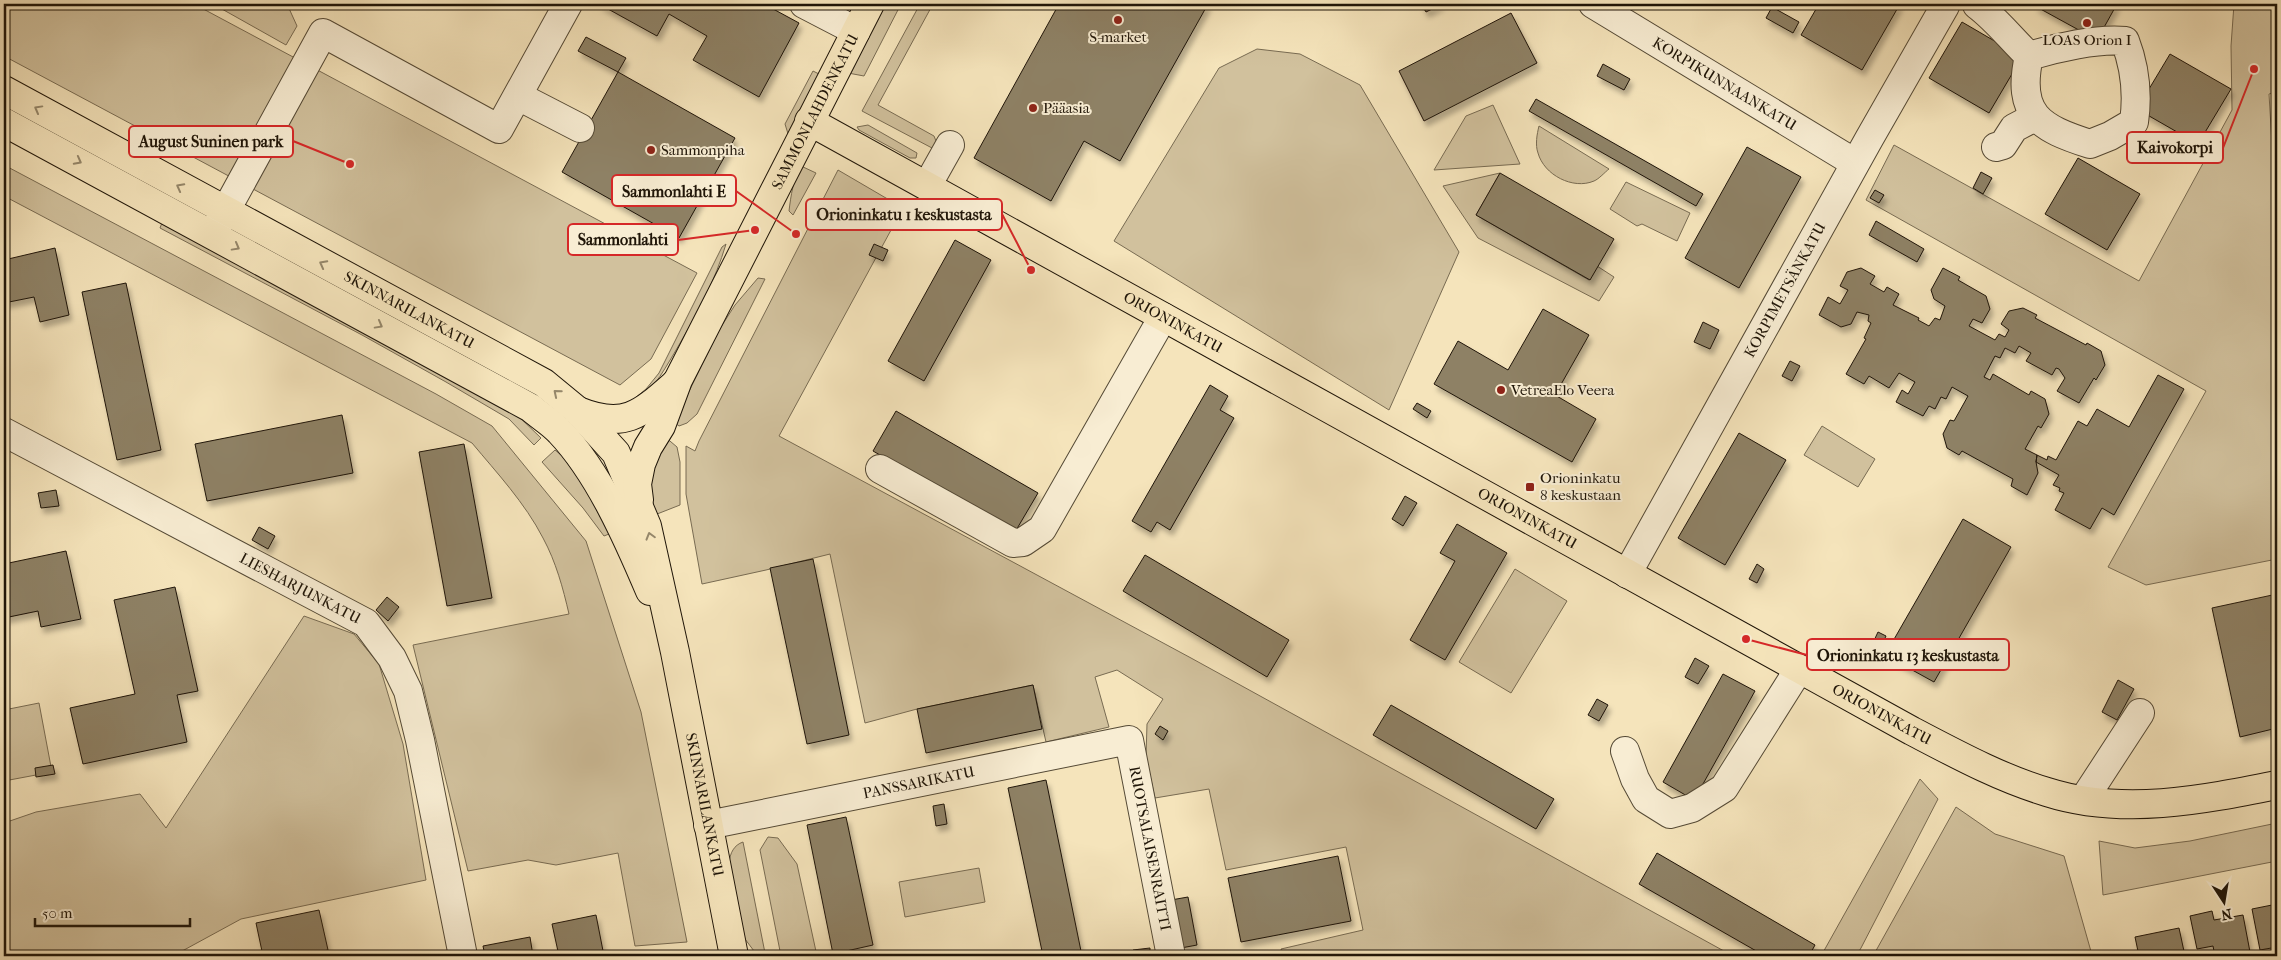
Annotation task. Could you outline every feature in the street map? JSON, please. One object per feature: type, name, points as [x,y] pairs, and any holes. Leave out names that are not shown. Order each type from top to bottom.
[{"type":"main road","name":"SAMMONLAHDENKATU","points":[[640,508],[637,484],[641,464],[648,447],[661,426],[678,380],[870,4]]},
{"type":"main road","name":"SKINNARILANKATU","points":[[4,90],[219,222],[530,408],[561,433],[597,482],[632,548],[675,652]]},
{"type":"main road","name":"ORIONINKATU","points":[[809,121],[1912,732],[2000,776],[2049,793],[2105,803],[2158,804],[2219,796],[2277,785]]},
{"type":"main road","name":"SKINNARILANKATU","points":[[4,122],[219,222],[544,383],[578,411],[616,458],[640,508],[651,540],[675,652],[734,956]]},
{"type":"main road","name":"SAMMONLAHDENKATU","points":[[604,496],[616,458],[641,413],[678,380]]},
{"type":"main road","name":"SAMMONLAHDENKATU","points":[[578,411],[596,418],[613,420],[641,413]]},
{"type":"main road","points":[[561,433],[584,449],[616,458]]},
{"type":"main road","name":"SAMMONLAHDENKATU","points":[[616,458],[634,457],[648,447]]},
{"type":"street","points":[[219,222],[323,33],[499,129],[568,4]]},
{"type":"street","points":[[804,4],[856,31]]},
{"type":"street","name":"KORPIKUNNAANKATU","points":[[1593,4],[1855,162]]},
{"type":"street","points":[[1978,4],[1995,18],[2008,36],[2029,56]]},
{"type":"street","name":"KORPIMETSÄNKATU","points":[[1627,574],[1944,5],[1961,10],[1978,4]]},
{"type":"street","points":[[2110,39],[2126,41],[2132,59],[2137,89],[2138,100],[2134,122],[2110,136],[2090,144],[2048,128],[2035,117],[2029,102],[2024,77],[2029,56],[2053,48],[2110,39]]},
{"type":"street","points":[[518,96],[580,128]]},
{"type":"street","points":[[1996,147],[2003,145],[2014,128],[2035,117]]},
{"type":"street","points":[[927,186],[950,145]]},
{"type":"street","points":[[880,469],[1014,543],[1023,542],[1042,529],[1163,317]]},
{"type":"street","name":"LIESHARJUNKATU","points":[[4,432],[366,623],[392,658],[408,691],[420,740],[463,956]]},
{"type":"street","points":[[1625,751],[1635,779],[1646,799],[1670,814],[1692,808],[1724,788],[1799,669]]},
{"type":"street","points":[[2084,799],[2140,713]]},
{"type":"street","name":"PANSSARIKATU","points":[[708,824],[1129,740]]},
{"type":"street","name":"RUOTSALAISENRAITTI","points":[[1129,740],[1171,956]]},
{"type":"shaded area","points":[[4,4],[194,4],[697,273],[651,359],[620,385],[4,56]]},
{"type":"shaded area","points":[[213,4],[287,4],[297,26],[286,45]]},
{"type":"shaded area","points":[[883,4],[901,4],[864,76],[848,73]]},
{"type":"shaded area","points":[[920,4],[933,4],[878,105],[934,136],[938,146],[932,148],[862,111]]},
{"type":"shaded area","points":[[2234,4],[2277,4],[2277,92],[2269,94],[2273,161],[2277,161],[2277,559],[2146,585],[2108,567],[2206,391],[1866,200],[1894,145],[2139,281],[2232,110],[2231,46]]},
{"type":"shaded area","points":[[1257,49],[1300,54],[1360,85],[1459,252],[1389,410],[1114,241],[1219,68]]},
{"type":"shaded area","points":[[813,71],[819,74],[789,137],[785,124]]},
{"type":"shaded area","points":[[1493,105],[1520,164],[1434,170],[1466,116]]},
{"type":"shaded area","points":[[868,125],[917,153],[916,158],[910,158],[859,130],[857,127]]},
{"type":"shaded area","points":[[1539,126],[1609,169],[1596,180],[1586,183],[1577,184],[1560,179],[1546,168],[1541,161],[1536,143]]},
{"type":"shaded area","points":[[4,165],[436,394],[492,426],[586,541],[641,712],[687,942],[635,946],[618,853],[556,865],[528,860],[468,871],[413,645],[569,614],[562,585],[548,547],[536,525],[510,489],[472,443],[4,196]]},
{"type":"shaded area","points":[[801,166],[816,173],[793,215],[789,211],[794,182]]},
{"type":"shaded area","points":[[838,170],[903,208],[779,436],[1191,658],[1733,956],[1283,956],[1281,949],[1363,930],[1346,847],[1226,870],[1209,789],[1155,798],[1146,757],[1147,724],[1163,699],[1117,670],[1095,677],[1109,727],[1046,742],[1033,685],[917,709],[865,723],[830,554],[702,584],[686,494],[686,446],[695,451]]},
{"type":"shaded area","points":[[1500,173],[1476,215],[1589,280],[1597,266],[1614,277],[1599,301],[1478,238],[1443,186]]},
{"type":"shaded area","points":[[1626,182],[1690,213],[1677,241],[1642,224],[1637,226],[1610,209]]},
{"type":"shaded area","points":[[163,220],[512,410],[541,438],[534,445],[509,419],[362,335],[160,228]]},
{"type":"shaded area","points":[[726,244],[706,296],[693,320],[660,377],[637,405],[635,398],[646,389],[659,373],[722,247]]},
{"type":"shaded area","points":[[758,278],[765,279],[697,414],[687,423],[679,426],[674,422],[719,330],[735,305]]},
{"type":"shaded area","points":[[1822,426],[1875,459],[1858,487],[1804,455]]},
{"type":"shaded area","points":[[664,436],[677,447],[680,462],[680,505],[652,516],[647,501],[652,462]]},
{"type":"shaded area","points":[[555,450],[568,461],[614,532],[604,536],[583,508],[542,462]]},
{"type":"shaded area","points":[[1515,569],[1567,601],[1511,693],[1459,662]]},
{"type":"shaded area","points":[[304,616],[354,634],[379,664],[403,744],[426,880],[241,919],[173,956],[4,956],[4,823],[36,812],[140,794],[166,828]]},
{"type":"shaded area","points":[[39,703],[52,772],[4,781],[4,710]]},
{"type":"shaded area","points":[[1920,779],[1938,799],[1861,948],[1856,956],[1821,956]]},
{"type":"shaded area","points":[[1956,807],[1995,834],[2064,856],[2092,955],[1873,956]]},
{"type":"shaded area","points":[[2277,823],[2277,861],[2103,895],[2099,841],[2135,848],[2190,841]]},
{"type":"shaded area","points":[[768,837],[778,838],[797,864],[817,956],[781,956],[760,850]]},
{"type":"shaded area","points":[[743,842],[765,953],[757,955],[745,939],[741,929],[729,870],[731,853],[737,845]]},
{"type":"shaded area","points":[[979,868],[985,902],[905,917],[899,882]]},
{"type":"building","points":[[599,4],[719,4],[722,6],[723,4],[764,4],[799,23],[759,97],[693,60],[707,36],[669,14],[657,36]]},
{"type":"building","points":[[1059,4],[1208,4],[1120,161],[1084,141],[1051,201],[974,158]]},
{"type":"building","points":[[1421,4],[1442,4],[1426,12]]},
{"type":"building","points":[[1819,4],[1900,4],[1862,70],[1801,35]]},
{"type":"building","name":"LOAS Orion I","points":[[2036,4],[2117,4],[2097,40],[2035,6]]},
{"type":"building","points":[[1772,7],[1799,22],[1793,33],[1766,18]]},
{"type":"building","points":[[1511,13],[1537,63],[1424,121],[1399,71]]},
{"type":"building","points":[[1962,22],[2022,57],[1989,113],[1929,78]]},
{"type":"building","points":[[586,37],[626,58],[618,72],[578,51]]},
{"type":"building","points":[[2170,54],[2231,89],[2198,144],[2137,109]]},
{"type":"building","points":[[1603,64],[1630,79],[1624,90],[1597,76]]},
{"type":"building","name":"Sammonpiha","points":[[618,72],[735,138],[679,238],[562,172]]},
{"type":"building","points":[[1536,99],[1703,194],[1696,206],[1529,111]]},
{"type":"building","points":[[1747,147],[1801,177],[1739,288],[1685,258]]},
{"type":"building","points":[[2078,158],[2140,194],[2107,250],[2045,214]]},
{"type":"building","points":[[1981,172],[1992,178],[1983,194],[1973,188]]},
{"type":"building","points":[[1500,173],[1614,239],[1590,280],[1476,215]]},
{"type":"building","points":[[1875,190],[1884,195],[1879,203],[1870,198]]},
{"type":"building","points":[[1876,221],[1924,249],[1917,262],[1869,235]]},
{"type":"building","points":[[955,240],[991,260],[924,381],[888,361]]},
{"type":"building","points":[[874,244],[888,250],[883,261],[869,255]]},
{"type":"building","points":[[55,248],[69,315],[40,322],[34,297],[4,303],[4,260]]},
{"type":"building","points":[[1861,268],[1875,276],[1870,284],[1884,292],[1887,287],[1899,294],[1893,305],[1919,318],[1918,320],[1929,326],[1935,318],[1940,320],[1945,306],[1934,299],[1931,290],[1943,268],[1960,277],[1958,280],[1986,296],[1990,309],[1982,323],[1973,319],[1969,326],[1995,340],[1999,334],[2005,337],[2009,330],[2001,324],[2009,311],[2023,308],[2037,315],[2035,318],[2101,351],[2105,365],[2096,380],[2094,378],[2079,403],[2057,391],[2065,378],[2059,369],[2056,368],[2052,375],[2026,361],[2031,353],[2019,346],[2015,353],[2005,348],[2000,358],[1995,356],[1984,377],[1990,380],[1993,374],[2029,395],[2031,391],[2045,399],[2049,414],[2041,428],[2038,426],[2025,449],[2037,455],[2038,473],[2027,495],[2011,486],[2013,479],[1962,451],[1959,455],[1947,448],[1943,434],[1950,420],[1954,421],[1968,396],[1952,387],[1946,399],[1941,397],[1935,409],[1929,406],[1923,416],[1896,402],[1902,390],[1908,394],[1915,382],[1899,373],[1889,388],[1869,376],[1864,384],[1846,374],[1866,339],[1864,338],[1871,323],[1868,321],[1869,315],[1857,312],[1851,324],[1841,327],[1819,315],[1828,297],[1840,304],[1848,290],[1840,286],[1847,272]]},
{"type":"building","points":[[126,283],[161,450],[117,460],[82,292]]},
{"type":"building","name":"VetreaElo Veera","points":[[1543,309],[1589,335],[1555,395],[1596,419],[1572,462],[1434,384],[1458,341],[1508,370]]},
{"type":"building","points":[[1703,322],[1719,330],[1710,349],[1694,342]]},
{"type":"building","points":[[1790,361],[1800,366],[1792,381],[1782,376]]},
{"type":"building","points":[[2158,375],[2184,389],[2114,515],[2102,508],[2090,529],[2055,510],[2064,493],[2059,491],[2060,488],[2053,485],[2059,475],[2036,462],[2037,455],[2047,460],[2048,456],[2056,460],[2078,421],[2087,426],[2097,409],[2129,427]]},
{"type":"building","points":[[1210,385],[1228,396],[1220,410],[1234,418],[1170,530],[1157,522],[1151,532],[1132,521]]},
{"type":"building","points":[[1417,403],[1431,411],[1427,418],[1413,409]]},
{"type":"building","points":[[896,411],[1038,493],[1015,532],[873,451]]},
{"type":"building","points":[[342,415],[353,473],[207,501],[195,444]]},
{"type":"building","points":[[1739,433],[1786,460],[1725,565],[1678,538]]},
{"type":"building","points":[[464,444],[492,598],[447,606],[419,452]]},
{"type":"building","points":[[56,490],[59,506],[41,508],[38,493]]},
{"type":"building","points":[[1405,496],[1417,503],[1403,526],[1392,519]]},
{"type":"building","points":[[1963,519],[2011,547],[1934,682],[1885,655]]},
{"type":"building","points":[[1457,524],[1507,553],[1445,660],[1410,640],[1455,561],[1440,553]]},
{"type":"building","points":[[259,527],[275,536],[268,549],[252,540]]},
{"type":"building","points":[[66,551],[81,619],[41,627],[38,611],[4,618],[4,564]]},
{"type":"building","points":[[1145,555],[1289,640],[1267,677],[1123,591]]},
{"type":"building","points":[[813,559],[849,735],[807,744],[770,568]]},
{"type":"building","points":[[1757,564],[1764,569],[1757,583],[1749,579]]},
{"type":"building","points":[[175,587],[198,691],[177,695],[187,742],[83,764],[70,708],[135,694],[114,600]]},
{"type":"building","points":[[2277,594],[2277,728],[2240,737],[2212,608]]},
{"type":"building","points":[[387,597],[399,607],[388,621],[376,610]]},
{"type":"building","points":[[1878,632],[1886,636],[1879,651],[1871,647]]},
{"type":"building","points":[[1695,658],[1709,666],[1698,684],[1685,677]]},
{"type":"building","points":[[1723,674],[1755,691],[1694,800],[1663,782]]},
{"type":"building","points":[[2118,680],[2134,689],[2117,720],[2102,712]]},
{"type":"building","points":[[1033,685],[1042,729],[926,753],[917,709]]},
{"type":"building","points":[[1597,699],[1608,705],[1599,721],[1588,715]]},
{"type":"building","points":[[1391,705],[1554,799],[1536,829],[1373,735]]},
{"type":"building","points":[[1160,726],[1168,731],[1163,740],[1155,734]]},
{"type":"building","points":[[53,765],[55,774],[36,777],[35,768]]},
{"type":"building","points":[[1046,780],[1082,956],[1043,956],[1008,788]]},
{"type":"building","points":[[944,804],[947,824],[936,826],[933,806]]},
{"type":"building","points":[[846,817],[873,945],[833,954],[807,825]]},
{"type":"building","points":[[1657,853],[1815,945],[1809,956],[1765,956],[1639,884]]},
{"type":"building","points":[[1338,856],[1351,921],[1241,942],[1228,878]]},
{"type":"building","points":[[1188,897],[1197,945],[1181,948],[1171,900]]},
{"type":"building","points":[[2277,904],[2277,947],[2260,950],[2252,909]]},
{"type":"building","points":[[319,910],[328,950],[298,956],[263,956],[256,923]]},
{"type":"building","points":[[2212,911],[2214,920],[2243,915],[2250,952],[2230,956],[2215,956],[2213,946],[2197,949],[2190,916]]},
{"type":"building","points":[[596,915],[604,956],[559,956],[552,924]]},
{"type":"building","points":[[2179,928],[2185,956],[2139,956],[2135,937]]},
{"type":"building","points":[[530,937],[533,956],[485,956],[483,946]]},
{"type":"building","points":[[1150,948],[1150,956],[1134,956],[1133,950]]},
{"type":"place","name":"S-market","points":[[1118,20]]},
{"type":"place","name":"LOAS Orion I","points":[[2087,23]]},
{"type":"place","name":"Kaivokorpi","points":[[2254,69]]},
{"type":"place","name":"Pääasia","points":[[1033,108]]},
{"type":"place","name":"Sammonpiha","points":[[651,150]]},
{"type":"place","name":"August Suninen park","points":[[350,164]]},
{"type":"place","name":"Sammonlahti","points":[[755,230]]},
{"type":"place","name":"Sammonlahti E","points":[[796,234]]},
{"type":"place","name":"Orioninkatu 1 keskustasta","points":[[1031,270]]},
{"type":"place","name":"VetreaElo Veera","points":[[1501,390]]},
{"type":"place","name":"Orioninkatu 8 keskustaan","points":[[1530,487]]},
{"type":"place","name":"Orioninkatu 13 keskustasta","points":[[1746,639]]}]
